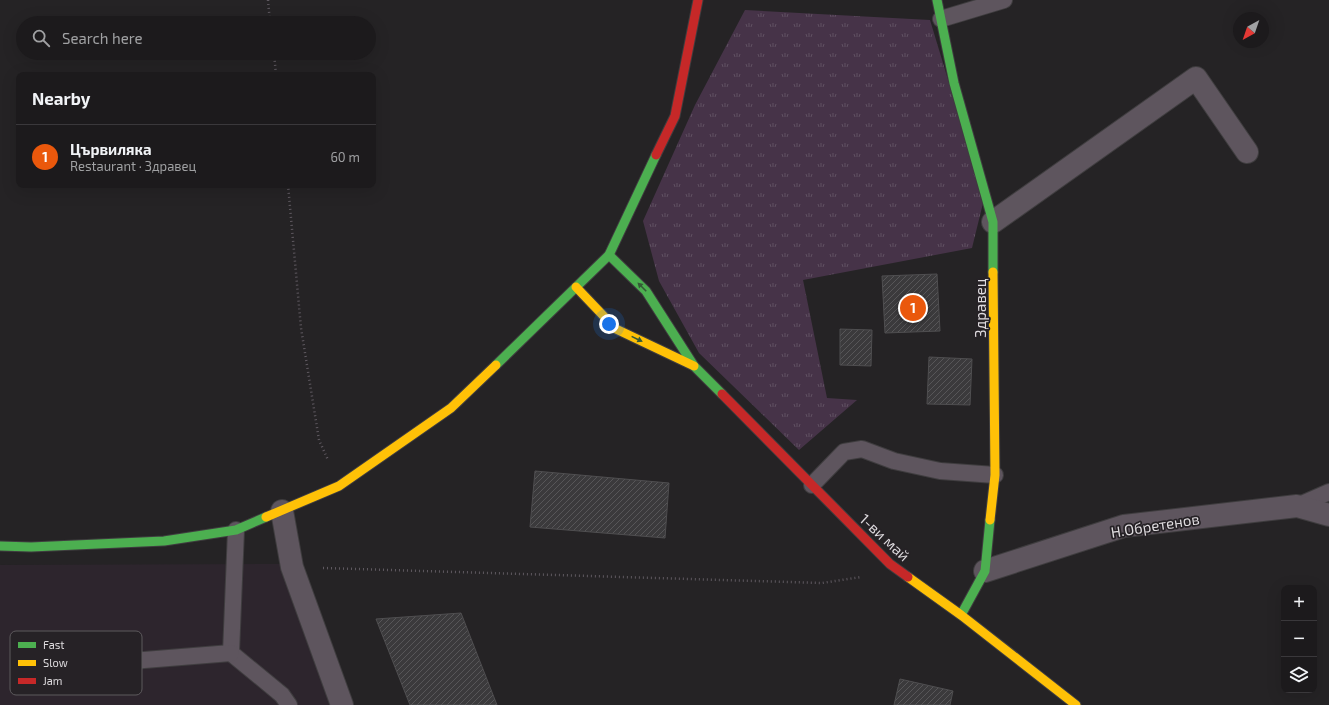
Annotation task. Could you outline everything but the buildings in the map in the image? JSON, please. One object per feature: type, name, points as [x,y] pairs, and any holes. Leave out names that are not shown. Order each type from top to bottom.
[{"type":"street","points":[[0,546],[31,547],[164,541],[236,530],[339,486],[451,408],[609,255],[675,116],[698,0]]},
{"type":"street","name":"Здравец","points":[[937,0],[954,82],[993,222],[995,475],[985,571],[961,615]]},
{"type":"street","points":[[993,222],[1196,78],[1247,152]]},
{"type":"street","name":"1-ви май","points":[[609,255],[646,291],[694,366],[890,564],[961,615],[1076,705]]},
{"type":"street","name":"1-ви май","points":[[576,287],[616,329],[694,366]]},
{"type":"street","name":"Н.Обретенов","points":[[985,571],[1124,526],[1297,506],[1329,515]]},
{"type":"street","points":[[282,511],[292,567],[342,705]]},
{"type":"lane","points":[[941,19],[1004,0]]},
{"type":"lane","points":[[812,485],[844,452],[862,449],[894,461],[940,471],[995,475]]},
{"type":"lane","points":[[1297,506],[1329,492]]},
{"type":"lane","points":[[231,653],[236,530]]},
{"type":"lane","points":[[142,660],[231,653],[282,695],[289,705]]},
{"type":"path","points":[[268,0],[269,16]]},
{"type":"path","points":[[275,60],[276,72]]},
{"type":"path","points":[[288,188],[301,328],[319,440],[339,486]]},
{"type":"path","points":[[292,567],[822,583],[865,576],[890,564]]},
{"type":"shaded area","points":[[280,564],[332,705],[0,705],[0,565]]},
{"type":"green space","points":[[745,10],[930,20],[984,199],[972,248],[803,280],[827,398],[857,400],[799,450],[699,353],[659,281],[643,221],[695,105]]},
{"type":"traffic: fast","points":[[937,0],[954,83],[993,222],[993,272]]},
{"type":"traffic: fast","points":[[496,365],[609,255],[656,155]]},
{"type":"traffic: fast","points":[[609,255],[646,291],[694,366],[722,394]]},
{"type":"traffic: fast","points":[[0,546],[31,547],[164,541],[236,530],[266,517]]},
{"type":"traffic: fast","points":[[961,615],[985,571],[990,520]]},
{"type":"traffic: slow","points":[[990,520],[995,475],[993,272]]},
{"type":"traffic: slow","points":[[576,287],[616,329],[694,366]]},
{"type":"traffic: slow","points":[[266,517],[339,486],[451,408],[496,365]]},
{"type":"traffic: slow","points":[[908,577],[961,615],[1076,705]]},
{"type":"traffic: jam","points":[[656,155],[675,116],[698,0]]},
{"type":"traffic: jam","points":[[722,394],[890,564],[908,577]]},
{"type":"place","name":"Цървиляка","points":[[913,308]]}]
